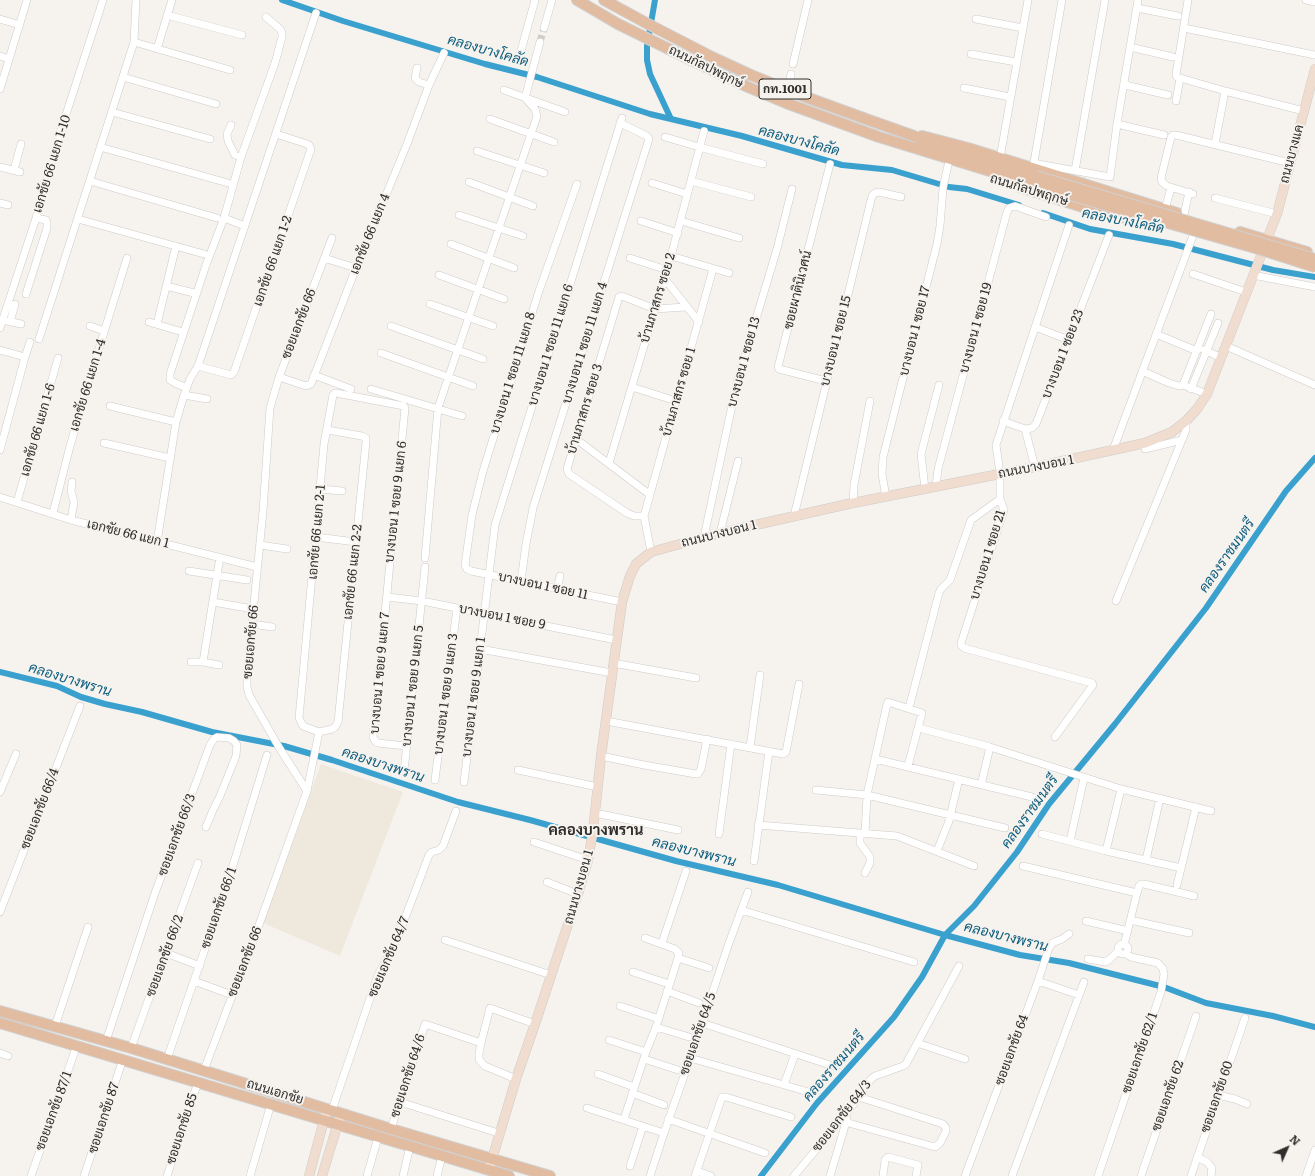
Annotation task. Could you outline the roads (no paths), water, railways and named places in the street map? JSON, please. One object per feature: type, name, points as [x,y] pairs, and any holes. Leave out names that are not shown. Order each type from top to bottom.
[{"type":"main road","name":"ถนนกัลปพฤกษ์","points":[[577,0],[656,43],[720,74],[819,116],[908,146],[1315,259]]},
{"type":"main road","name":"ถนนกัลปพฤกษ์","points":[[604,0],[661,31],[712,56],[788,90],[914,136],[933,146],[1199,233],[1262,250],[1315,268]]},
{"type":"main road","name":"ถนนบางแค","points":[[1267,239],[1277,214],[1314,74]]},
{"type":"main road","name":"ถนนกัลปพฤกษ์","points":[[914,136],[923,136],[1000,158],[1315,254]]},
{"type":"main road","name":"ถนนกัลปพฤกษ์","points":[[908,146],[920,154],[956,168],[1089,209],[1121,217],[1167,225],[1257,265],[1315,268]]},
{"type":"main road","points":[[1121,217],[1127,211],[1129,202],[1126,197]]},
{"type":"main road","points":[[1257,265],[1267,239]]},
{"type":"main road","name":"ถนนบางบอน 1","points":[[489,1158],[501,1130],[516,1079],[588,860],[594,831],[601,756],[622,602],[630,576],[636,564],[651,552],[720,533],[794,516],[1145,443],[1172,432],[1197,409],[1207,394],[1257,265]]},
{"type":"main road","name":"ถนนเอกชัย","points":[[0,1011],[131,1048],[333,1111],[550,1176]]},
{"type":"main road","points":[[21,1029],[14,1025],[13,1020],[17,1018],[25,1018]]},
{"type":"main road","name":"ถนนเอกชัย","points":[[0,1023],[509,1176]]},
{"type":"main road","points":[[309,1176],[324,1121],[333,1111]]},
{"type":"main road","points":[[322,1176],[337,1125],[333,1111]]},
{"type":"main road","name":"ถนนบางบอน 1","points":[[489,1171],[489,1158],[495,1132],[497,1127],[502,1123]]},
{"type":"street","points":[[0,89],[27,0]]},
{"type":"street","name":"เอกชัย 66 แยก 1-10","points":[[0,328],[6,321],[62,128],[103,0]]},
{"type":"street","points":[[39,338],[134,42],[136,0]]},
{"type":"street","points":[[157,49],[172,0]]},
{"type":"street","points":[[519,58],[535,0]]},
{"type":"street","points":[[544,28],[552,0]]},
{"type":"street","points":[[793,64],[808,0]]},
{"type":"street","points":[[1000,158],[1028,0]]},
{"type":"street","points":[[1062,0],[1034,162],[1110,178],[1117,124],[1125,85],[1137,4],[1178,16]]},
{"type":"street","points":[[1075,171],[1105,0]]},
{"type":"street","points":[[1188,0],[1176,75],[1180,78],[1225,91],[1304,111]]},
{"type":"street","points":[[1306,0],[1315,2]]},
{"type":"street","points":[[157,542],[176,422],[185,391],[198,366],[316,13]]},
{"type":"street","points":[[167,14],[242,35]]},
{"type":"street","points":[[207,399],[185,391],[170,380],[170,374],[220,218],[275,63],[282,37],[280,29],[266,17]]},
{"type":"street","points":[[976,19],[1023,28]]},
{"type":"street","points":[[0,20],[20,25]]},
{"type":"street","points":[[1184,28],[1315,55]]},
{"type":"street","points":[[134,42],[230,70]]},
{"type":"street","points":[[525,98],[540,42]]},
{"type":"street","points":[[1130,47],[1173,57]]},
{"type":"street","name":"เอกชัย 66 แยก 4","points":[[314,375],[429,86],[444,54]]},
{"type":"street","points":[[971,54],[1016,62]]},
{"type":"street","points":[[0,56],[9,59]]},
{"type":"street","points":[[416,68],[415,78],[419,82],[429,86]]},
{"type":"street","points":[[788,90],[791,74]]},
{"type":"street","points":[[123,77],[216,104]]},
{"type":"street","points":[[1176,101],[1180,78]]},
{"type":"street","points":[[1125,85],[1168,96]]},
{"type":"street","points":[[964,88],[1010,97]]},
{"type":"street","points":[[504,90],[564,112]]},
{"type":"street","points":[[1214,144],[1225,91]]},
{"type":"street","points":[[425,558],[438,408],[537,116],[535,109],[525,98]]},
{"type":"street","points":[[112,112],[210,140]]},
{"type":"street","points":[[490,119],[554,142]]},
{"type":"street","name":"บางบอน 1 ซอย 11 แยก 6","points":[[485,613],[495,525],[621,120]]},
{"type":"street","name":"บางบอน 1 ซอย 11 แยก 4","points":[[521,581],[533,508],[649,139],[647,136],[621,120]]},
{"type":"street","points":[[1117,124],[1164,135]]},
{"type":"street","points":[[231,126],[227,134],[228,141],[235,155],[242,158]]},
{"type":"street","name":"บ้านภาสกร ซอย 2","points":[[609,463],[654,309],[665,279],[704,131]]},
{"type":"street","name":"เอกชัย 66 แยก 1-2","points":[[198,366],[231,375],[234,372],[311,149],[309,145],[276,134]]},
{"type":"street","points":[[1184,215],[1191,193],[1171,188],[1163,184],[1161,178],[1173,135],[1290,163]]},
{"type":"street","points":[[665,137],[763,164]]},
{"type":"street","points":[[0,166],[17,171],[21,144]]},
{"type":"street","points":[[100,148],[228,183]]},
{"type":"street","points":[[478,151],[544,173]]},
{"type":"street","name":"ซอยผาตินิเวศน์","points":[[826,381],[779,369],[778,367],[830,164]]},
{"type":"street","name":"บางบอน 1 ซอย 17","points":[[886,497],[882,474],[883,457],[938,244],[943,188],[948,165]]},
{"type":"street","points":[[90,181],[244,226]]},
{"type":"street","points":[[691,181],[751,197]]},
{"type":"street","points":[[469,182],[533,206]]},
{"type":"street","points":[[652,183],[687,194]]},
{"type":"street","name":"บางบอน 1 ซอย 11 แยก 8","points":[[466,567],[472,514],[483,470],[539,291],[577,184]]},
{"type":"street","points":[[1165,209],[1171,188]]},
{"type":"street","name":"บางบอน 1 ซอย 13","points":[[704,537],[737,382],[777,249],[792,189]]},
{"type":"street","name":"บางบอน 1 ซอย 15","points":[[794,516],[872,196],[879,192],[901,197]]},
{"type":"street","points":[[1215,198],[1277,214]]},
{"type":"street","points":[[0,203],[8,205]]},
{"type":"street","name":"บางบอน 1 ซอย 19","points":[[936,487],[938,469],[1007,212],[1009,208],[1015,206],[1046,217]]},
{"type":"street","points":[[459,215],[524,236]]},
{"type":"street","points":[[26,294],[47,228],[46,220],[36,218]]},
{"type":"street","points":[[78,218],[204,254]]},
{"type":"street","points":[[641,221],[678,233]]},
{"type":"street","points":[[681,221],[739,238]]},
{"type":"street","name":"บางบอน 1 ซอย 21","points":[[1055,737],[1092,683],[964,648],[961,645],[1004,510],[1000,499],[1000,474],[996,445],[1069,225]]},
{"type":"street","name":"บางบอน 1 ซอย 23","points":[[1025,429],[1032,428],[1036,424],[1109,235]]},
{"type":"street","points":[[1113,450],[1193,236]]},
{"type":"street","name":"ซอยเอกชัย 66","points":[[204,1070],[307,791],[249,695],[247,686],[257,567],[264,511],[270,408],[279,377],[332,238]]},
{"type":"street","points":[[451,244],[514,268]]},
{"type":"street","points":[[157,324],[176,246]]},
{"type":"street","points":[[671,256],[729,273]]},
{"type":"street","name":"เอกชัย 66 แยก 1-4","points":[[53,513],[71,442],[127,258]]},
{"type":"street","points":[[324,258],[356,268]]},
{"type":"street","points":[[630,258],[667,270]]},
{"type":"street","points":[[1257,265],[1315,287]]},
{"type":"street","name":"บ้านภาสกร ซอย 1","points":[[644,516],[713,269]]},
{"type":"street","points":[[1193,274],[1246,292]]},
{"type":"street","points":[[440,275],[504,298]]},
{"type":"street","points":[[665,279],[699,322]]},
{"type":"street","points":[[166,286],[194,293]]},
{"type":"street","name":"บ้านภาสกร ซอย 3","points":[[644,516],[631,515],[569,474],[567,470],[619,297],[622,296],[654,309]]},
{"type":"street","points":[[15,304],[6,321],[21,324]]},
{"type":"street","points":[[430,304],[493,326]]},
{"type":"street","points":[[654,309],[686,307]]},
{"type":"street","points":[[1183,385],[1211,314]]},
{"type":"street","points":[[149,322],[179,331]]},
{"type":"street","points":[[1191,389],[1218,323]]},
{"type":"street","points":[[90,326],[104,331]]},
{"type":"street","points":[[391,326],[483,359]]},
{"type":"street","points":[[1035,327],[1069,340]]},
{"type":"street","points":[[1156,334],[1207,351],[1222,358]]},
{"type":"street","points":[[0,450],[30,342]]},
{"type":"street","points":[[1226,346],[1315,385]]},
{"type":"street","points":[[0,350],[25,357]]},
{"type":"street","points":[[381,354],[473,386]]},
{"type":"street","name":"เอกชัย 66 แยก 1-6","points":[[18,502],[58,358]]},
{"type":"street","points":[[1142,371],[1179,386],[1183,385],[1207,394]]},
{"type":"street","points":[[279,377],[306,386],[311,384],[314,375],[351,390]]},
{"type":"street","points":[[925,489],[920,454],[939,385]]},
{"type":"street","points":[[632,387],[676,400]]},
{"type":"street","points":[[371,389],[462,416]]},
{"type":"street","name":"เอกชัย 66 แยก 2-1","points":[[319,732],[303,726],[299,718],[320,489],[333,395],[335,393],[405,407]]},
{"type":"street","points":[[853,504],[854,485],[870,401]]},
{"type":"street","points":[[110,406],[176,422]]},
{"type":"street","name":"บางบอน 1 ซอย 9 แยก 6","points":[[388,596],[405,407]]},
{"type":"street","points":[[1116,601],[1186,430],[1186,420]]},
{"type":"street","points":[[1003,421],[1025,429],[1035,467]]},
{"type":"street","name":"เอกชัย 66 แยก 2-2","points":[[319,732],[332,729],[338,722],[366,442],[366,438],[327,430]]},
{"type":"street","points":[[576,439],[649,494]]},
{"type":"street","points":[[1145,449],[1182,440]]},
{"type":"street","points":[[104,443],[170,458]]},
{"type":"street","points":[[720,533],[738,461]]},
{"type":"street","points":[[71,520],[74,502],[71,491],[72,482]]},
{"type":"street","points":[[320,489],[342,491]]},
{"type":"street","name":"เอกชัย 66 แยก 1","points":[[0,497],[71,520],[257,567]]},
{"type":"street","points":[[908,708],[941,590],[950,580],[971,520],[1000,499]]},
{"type":"street","points":[[644,516],[651,552]]},
{"type":"street","points":[[316,537],[356,542]]},
{"type":"street","points":[[260,545],[287,549]]},
{"type":"street","points":[[203,662],[219,562]]},
{"type":"street","name":"บางบอน 1 ซอย 9 แยก 5","points":[[404,772],[425,567]]},
{"type":"street","name":"บางบอน 1 ซอย 11","points":[[466,567],[471,571],[622,602]]},
{"type":"street","points":[[189,571],[247,580]]},
{"type":"street","points":[[557,589],[560,576]]},
{"type":"street","name":"บางบอน 1 ซอย 9","points":[[388,596],[485,613],[616,640]]},
{"type":"street","name":"บางบอน 1 ซอย 9 แยก 7","points":[[388,596],[373,737],[378,744],[406,746]]},
{"type":"street","points":[[213,602],[254,608]]},
{"type":"street","name":"บางบอน 1 ซอย 9 แยก 3","points":[[435,780],[457,608]]},
{"type":"street","name":"บางบอน 1 ซอย 9 แยก 1","points":[[464,782],[485,613]]},
{"type":"street","points":[[252,624],[272,627]]},
{"type":"street","points":[[480,649],[612,674]]},
{"type":"street","points":[[191,662],[203,662],[218,665]]},
{"type":"street","points":[[613,663],[696,678]]},
{"type":"street","points":[[750,747],[760,675]]},
{"type":"street","points":[[606,721],[783,754],[786,752],[799,684]]},
{"type":"street","points":[[865,873],[870,863],[870,857],[860,843],[863,834],[868,794],[887,703],[922,713],[908,766]]},
{"type":"street","name":"ซอยเอกชัย 66/4","points":[[0,912],[80,706]]},
{"type":"street","points":[[919,728],[990,747],[1121,789],[1211,811]]},
{"type":"street","points":[[307,791],[319,732]]},
{"type":"street","name":"ซอยเอกชัย 66/3","points":[[106,1041],[155,893],[210,745],[217,737],[229,738],[234,741],[236,745],[236,756],[206,827]]},
{"type":"street","points":[[601,756],[698,774],[701,769],[707,739]]},
{"type":"street","points":[[719,834],[731,744]]},
{"type":"street","points":[[981,785],[990,747]]},
{"type":"street","points":[[754,861],[768,751]]},
{"type":"street","points":[[0,792],[16,754]]},
{"type":"street","name":"ซอยเอกชัย 66/1","points":[[167,1059],[226,888],[267,755]]},
{"type":"street","points":[[875,759],[1032,797]]},
{"type":"street","points":[[518,770],[598,787]]},
{"type":"street","points":[[1070,840],[1081,777]]},
{"type":"street","points":[[937,851],[949,821],[959,779]]},
{"type":"street","points":[[1106,851],[1121,789]]},
{"type":"street","points":[[816,790],[868,794],[1005,828]]},
{"type":"street","points":[[1146,860],[1160,798]]},
{"type":"street","points":[[1177,885],[1196,807]]},
{"type":"street","name":"ซอยเอกชัย 64/7","points":[[333,1111],[378,974],[398,939],[429,855],[430,853],[439,850],[443,846],[456,811]]},
{"type":"street","points":[[595,813],[678,830]]},
{"type":"street","points":[[758,825],[897,836],[974,866]]},
{"type":"street","points":[[1042,834],[1070,840],[1106,851],[1181,868]]},
{"type":"street","points":[[534,842],[588,860]]},
{"type":"street","name":"ซอยเอกชัย 66/2","points":[[131,1048],[198,863]]},
{"type":"street","points":[[1023,866],[1137,893]]},
{"type":"street","points":[[662,943],[686,871]]},
{"type":"street","points":[[547,882],[578,894]]},
{"type":"street","points":[[1088,958],[1105,962],[1116,953],[1123,953],[1128,949],[1124,944],[1139,886],[1144,884],[1194,896]]},
{"type":"street","name":"ซอยเอกชัย 64/5","points":[[650,1176],[668,1120],[748,892]]},
{"type":"street","points":[[741,910],[914,962]]},
{"type":"street","points":[[1130,920],[1189,933]]},
{"type":"street","points":[[1086,921],[1128,931]]},
{"type":"street","points":[[55,1026],[88,927]]},
{"type":"street","name":"ซอยเอกชัย 64","points":[[965,1176],[1049,948],[1052,943],[1069,934]]},
{"type":"street","points":[[624,1119],[659,1018],[679,953],[675,948],[645,938]]},
{"type":"street","points":[[445,940],[551,975]]},
{"type":"street","points":[[166,953],[200,966]]},
{"type":"street","name":"ซอยเอกชัย 62/1","points":[[1098,1176],[1160,992],[1164,974],[1163,969],[1158,963],[1131,957],[1123,953]]},
{"type":"street","points":[[678,958],[709,968]]},
{"type":"street","name":"ซอยเอกชัย 64/3","points":[[794,1176],[850,1109],[872,1079],[875,1076],[903,1066],[917,1044],[959,966]]},
{"type":"street","points":[[633,972],[669,984]]},
{"type":"street","points":[[194,981],[232,995]]},
{"type":"street","points":[[1038,981],[1079,995]]},
{"type":"street","points":[[1012,1176],[1084,982]]},
{"type":"street","points":[[667,991],[699,1003]]},
{"type":"street","points":[[620,1006],[659,1018]]},
{"type":"street","points":[[516,1079],[485,1066],[479,1059],[481,1043],[490,1008],[535,1024]]},
{"type":"street","name":"ซอยเอกชัย 62","points":[[1141,1176],[1196,1016]]},
{"type":"street","name":"ซอยเอกชัย 60","points":[[1191,1176],[1245,1018]]},
{"type":"street","points":[[702,1023],[836,1067]]},
{"type":"street","name":"ซอยเอกชัย 64/6","points":[[392,1129],[425,1024],[481,1043]]},
{"type":"street","points":[[656,1027],[689,1038]]},
{"type":"street","points":[[609,1040],[678,1070]]},
{"type":"street","points":[[917,1044],[965,1059]]},
{"type":"street","name":"ซอยเอกชัย 87/1","points":[[31,1176],[77,1045]]},
{"type":"street","points":[[0,1053],[8,1056]]},
{"type":"street","points":[[784,1085],[795,1054]]},
{"type":"street","points":[[690,1058],[812,1093]]},
{"type":"street","name":"ซอยเอกชัย 87","points":[[84,1176],[123,1059]]},
{"type":"street","points":[[598,1074],[664,1105]]},
{"type":"street","name":"ซอยเอกชัย 85","points":[[167,1176],[198,1082]]},
{"type":"street","points":[[1218,1094],[1247,1104]]},
{"type":"street","points":[[711,1176],[696,1174],[722,1097],[726,1096],[791,1117]]},
{"type":"street","points":[[846,1122],[935,1147],[940,1143],[946,1131],[943,1124],[859,1097]]},
{"type":"street","points":[[400,1102],[495,1132]]},
{"type":"street","points":[[250,1176],[271,1104]]},
{"type":"street","points":[[587,1108],[664,1133]]},
{"type":"street","points":[[830,1176],[850,1109]]},
{"type":"street","points":[[668,1120],[765,1153]]},
{"type":"street","points":[[630,1166],[643,1126]]},
{"type":"street","points":[[367,1176],[378,1137]]},
{"type":"street","points":[[403,1176],[410,1146]]},
{"type":"street","points":[[1306,1176],[1315,1150]]},
{"type":"street","points":[[436,1176],[442,1156]]},
{"type":"street","points":[[883,1176],[885,1160],[888,1157],[918,1165],[916,1176]]},
{"type":"street","points":[[1197,1157],[1207,1162],[1212,1168],[1211,1176]]},
{"type":"waterway","name":"คลองบางโคลัด","points":[[282,0],[343,21],[485,64],[537,77],[650,114],[742,136],[842,165],[892,170],[949,187],[967,189],[1019,205]]},
{"type":"waterway","points":[[655,0],[647,46],[647,60],[650,74],[671,119]]},
{"type":"waterway","name":"คลองบางโคลัด","points":[[1043,213],[1090,229],[1173,244],[1273,270],[1315,277]]},
{"type":"waterway","name":"คลองราชมนตรี","points":[[761,1176],[817,1103],[894,1017],[922,977],[945,935],[974,906],[1017,852],[1049,804],[1115,724],[1206,608],[1286,491],[1315,458]]},
{"type":"waterway","name":"คลองบางพราน","points":[[0,672],[57,686],[81,697],[105,704],[142,712],[212,732],[284,746],[332,760],[458,802],[530,820],[676,861],[778,885],[945,935],[1020,955],[1069,963],[1164,987],[1206,1003],[1273,1016],[1315,1027]]},
{"type":"tunnel","points":[[540,42],[544,28]]},
{"type":"district","name":"คลองบางพราน","points":[[596,831]]}]
